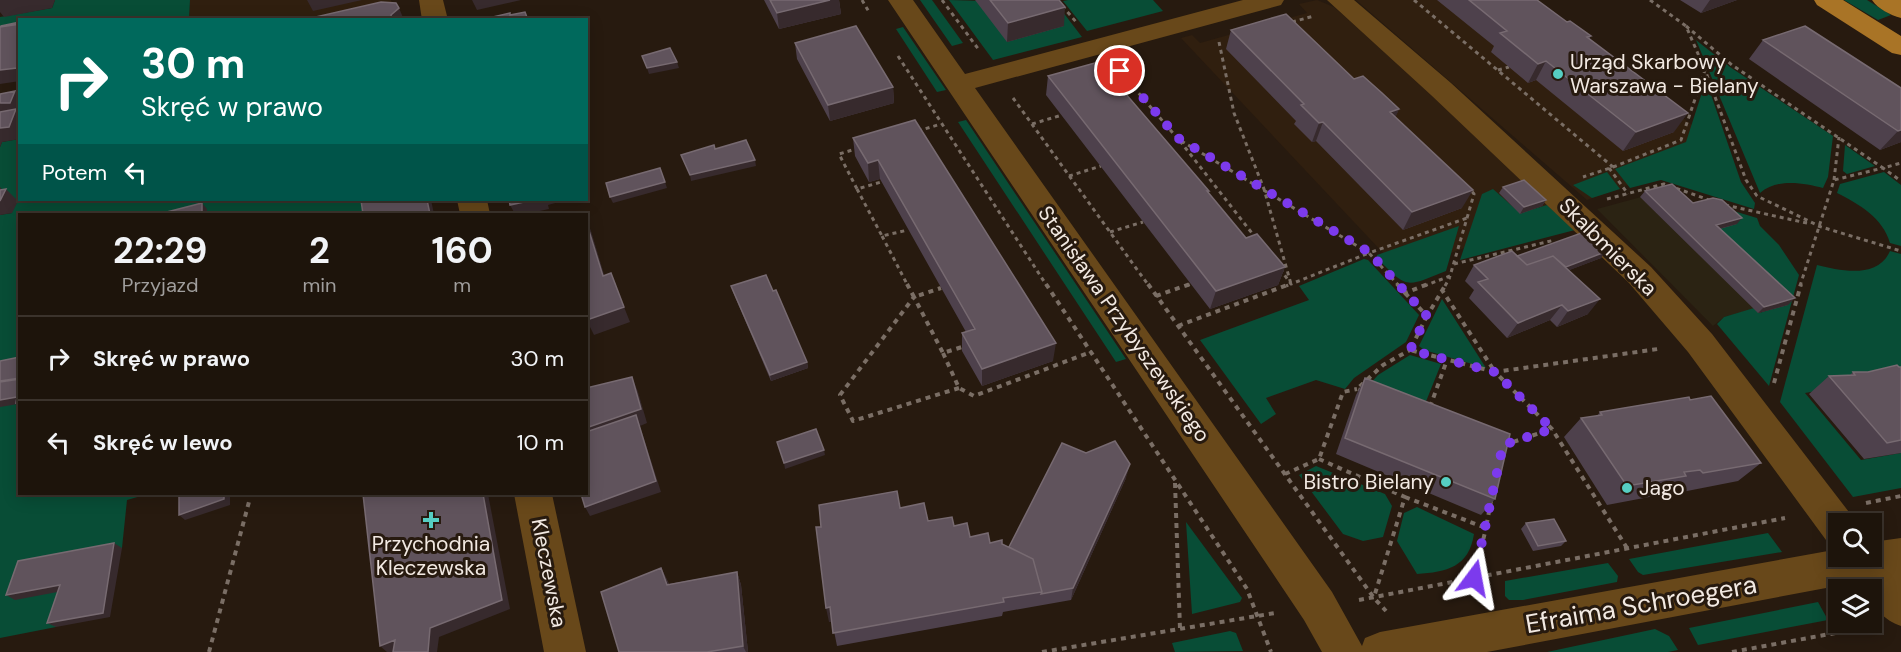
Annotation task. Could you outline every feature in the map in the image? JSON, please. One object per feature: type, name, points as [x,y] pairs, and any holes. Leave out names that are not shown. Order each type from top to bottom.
[{"type":"main road","points":[[1826,0],[1901,47]]},
{"type":"main road","points":[[1884,0],[1901,10]]},
{"type":"street","points":[[430,0],[434,18]]},
{"type":"street","name":"Stanisława Przybyszewskiego","points":[[900,0],[1318,606],[1344,652]]},
{"type":"street","points":[[958,84],[1272,0]]},
{"type":"street","name":"Skalbmierska","points":[[1342,3],[1595,217],[1640,275],[1700,343],[1828,515]]},
{"type":"street","name":"Kleczewska","points":[[533,495],[565,652]]},
{"type":"street","name":"Efraima Schroegera","points":[[1380,652],[1829,567]]},
{"type":"street","points":[[1878,567],[1889,616]]},
{"type":"path","points":[[862,0],[871,15]]},
{"type":"path","points":[[942,0],[1374,598]]},
{"type":"path","points":[[1650,0],[1732,64],[1901,181]]},
{"type":"path","points":[[1281,25],[1342,3]]},
{"type":"path","points":[[1292,22],[1300,30]]},
{"type":"path","points":[[1686,26],[1746,180],[1757,196],[1819,226]]},
{"type":"path","points":[[1228,39],[1218,42],[1234,113],[1264,189],[1291,284]]},
{"type":"path","points":[[892,48],[1174,483],[1247,589],[1271,652]]},
{"type":"path","points":[[1114,64],[1178,138],[1256,238]]},
{"type":"path","points":[[1498,70],[1509,67]]},
{"type":"path","points":[[1628,194],[1611,167],[1681,140],[1705,70]]},
{"type":"path","points":[[1032,124],[1062,115]]},
{"type":"path","points":[[912,132],[941,124]]},
{"type":"path","points":[[1773,387],[1807,261],[1834,180],[1839,137]]},
{"type":"path","points":[[1178,138],[1369,252],[1427,316]]},
{"type":"path","points":[[860,148],[838,154],[943,353],[959,388],[974,396],[1091,352]]},
{"type":"path","points":[[1834,180],[1901,163]]},
{"type":"path","points":[[1070,176],[1101,166]]},
{"type":"path","points":[[857,189],[881,182]]},
{"type":"path","points":[[1454,264],[1595,217],[1628,194],[1664,184],[1713,201]]},
{"type":"path","points":[[1320,459],[1343,392],[1357,388],[1383,365],[1410,350],[1450,276],[1474,194],[1466,186]]},
{"type":"path","points":[[1723,204],[1819,226],[1901,251]]},
{"type":"path","points":[[1178,326],[1369,252],[1467,218]]},
{"type":"path","points":[[1110,232],[1143,222]]},
{"type":"path","points":[[882,236],[908,230]]},
{"type":"path","points":[[1277,265],[1291,284]]},
{"type":"path","points":[[1405,292],[1450,276]]},
{"type":"path","points":[[1156,296],[1191,284]]},
{"type":"path","points":[[941,288],[914,297],[840,395],[852,421],[959,388]]},
{"type":"path","points":[[1442,290],[1495,372],[1552,429],[1627,548]]},
{"type":"path","points":[[1410,350],[1495,372],[1700,343]]},
{"type":"path","points":[[943,353],[972,344]]},
{"type":"path","points":[[1427,414],[1447,360]]},
{"type":"path","points":[[1357,388],[1367,392]]},
{"type":"path","points":[[1501,455],[1503,445],[1552,429]]},
{"type":"path","points":[[1285,474],[1320,459],[1405,497],[1486,528]]},
{"type":"path","points":[[1174,483],[1180,629]]},
{"type":"path","points":[[1374,598],[1405,497]]},
{"type":"path","points":[[1474,578],[1492,497]]},
{"type":"path","points":[[209,652],[250,498]]},
{"type":"path","points":[[1042,652],[1374,598],[1627,548],[1828,521]]},
{"type":"path","points":[[1732,652],[1889,616]]},
{"type":"shaded area","points":[[190,0],[391,0],[392,6],[338,18],[189,18]]},
{"type":"shaded area","points":[[1317,0],[1334,7],[1458,116],[1556,213],[1401,272],[1181,38],[1192,35],[1200,43],[1307,13],[1299,4]]},
{"type":"shaded area","points":[[1356,0],[1528,0],[1725,150],[1587,200]]},
{"type":"shaded area","points":[[1667,190],[1788,305],[1758,313],[1753,309],[1724,317],[1713,326],[1597,209]]},
{"type":"green space","points":[[55,0],[190,0],[189,18],[18,18],[18,31],[0,41],[0,17],[52,8]]},
{"type":"green space","points":[[920,0],[932,0],[963,43],[952,46]]},
{"type":"green space","points":[[949,0],[1056,3],[1082,37],[993,60]]},
{"type":"green space","points":[[1153,0],[1163,11],[1087,31],[1063,1]]},
{"type":"green space","points":[[1844,0],[1867,0],[1891,15],[1878,20]]},
{"type":"green space","points":[[903,27],[946,90],[937,92],[896,29]]},
{"type":"green space","points":[[1696,40],[1730,67],[1833,136],[1828,177],[1823,188],[1791,183],[1774,185],[1760,193]]},
{"type":"green space","points":[[1706,80],[1741,182],[1755,203],[1754,209],[1661,180],[1630,188],[1615,169],[1686,142]]},
{"type":"green space","points":[[966,120],[1126,359],[1116,362],[958,122]]},
{"type":"green space","points":[[18,139],[18,201],[367,201],[369,213],[18,213],[18,495],[144,495],[127,500],[122,548],[27,566],[68,590],[56,627],[0,638],[0,215],[12,213],[0,194],[0,147],[2,142]]},
{"type":"green space","points":[[1845,145],[1875,166],[1847,174],[1843,171]]},
{"type":"green space","points":[[1607,172],[1620,189],[1592,198],[1573,185]]},
{"type":"green space","points":[[1884,172],[1901,185],[1901,246],[1890,243],[1882,226],[1869,213],[1837,193],[1840,184]]},
{"type":"green space","points":[[1493,189],[1520,213],[1547,205],[1575,230],[1460,260],[1482,194]]},
{"type":"green space","points":[[1717,206],[1757,218],[1760,226],[1779,245],[1799,275],[1769,386],[1717,324],[1724,317],[1754,308],[1759,313],[1788,304],[1711,231]]},
{"type":"green space","points":[[1459,226],[1446,271],[1423,280],[1408,282],[1402,280],[1377,258],[1377,255]]},
{"type":"green space","points":[[1890,251],[1901,254],[1901,376],[1805,393],[1861,460],[1901,453],[1901,488],[1853,497],[1780,402],[1817,265],[1858,271],[1877,266]]},
{"type":"green space","points":[[1364,259],[1368,260],[1419,315],[1406,342],[1354,378],[1345,389],[1316,380],[1266,398],[1276,414],[1261,424],[1200,340],[1309,300],[1299,286]]},
{"type":"green space","points":[[1442,299],[1486,368],[1424,350],[1419,346]]},
{"type":"green space","points":[[1410,355],[1441,364],[1423,409],[1368,386],[1378,375]]},
{"type":"green space","points":[[1316,466],[1385,494],[1392,506],[1383,537],[1363,541],[1343,534],[1299,475]]},
{"type":"green space","points":[[1417,507],[1474,534],[1462,561],[1438,572],[1417,574],[1397,541],[1404,513]]},
{"type":"green space","points":[[1186,522],[1242,598],[1240,602],[1192,614]]},
{"type":"green space","points":[[1768,533],[1782,552],[1643,575],[1629,559]]},
{"type":"green space","points":[[1608,563],[1618,576],[1617,582],[1523,600],[1509,600],[1505,596],[1505,581]]},
{"type":"green space","points":[[1818,602],[1828,620],[1698,645],[1689,628]]},
{"type":"green space","points":[[1655,629],[1669,636],[1678,650],[1668,652],[1547,652]]},
{"type":"green space","points":[[1230,631],[1236,633],[1243,651],[1175,652],[1172,643]]},
{"type":"building","points":[[770,0],[830,0],[777,13]]},
{"type":"building","points":[[990,0],[1059,0],[1065,7],[1008,23]]},
{"type":"building","points":[[1469,0],[1537,0],[1591,36],[1587,37],[1688,113],[1636,132],[1546,61],[1538,64],[1500,33],[1507,31]]},
{"type":"building","points":[[381,2],[396,3],[399,8],[391,15],[392,18],[311,18]]},
{"type":"building","points":[[525,12],[527,18],[489,18],[510,13],[510,15]]},
{"type":"building","points":[[1286,14],[1354,79],[1363,76],[1399,109],[1390,112],[1473,190],[1412,212],[1323,122],[1319,123],[1301,105],[1304,104],[1231,30]]},
{"type":"building","points":[[18,22],[18,24],[1,26]]},
{"type":"building","points":[[18,24],[17,68],[0,70],[0,27]]},
{"type":"building","points":[[856,26],[893,87],[828,105],[795,43]]},
{"type":"building","points":[[1805,26],[1901,88],[1901,130],[1898,131],[1763,40]]},
{"type":"building","points":[[670,48],[677,62],[647,68],[642,56]]},
{"type":"building","points":[[1109,59],[1129,83],[1119,86],[1246,238],[1257,234],[1285,267],[1216,291],[1048,76]]},
{"type":"building","points":[[15,91],[10,103],[0,103],[0,94]]},
{"type":"building","points":[[16,109],[9,127],[0,128],[0,112]]},
{"type":"building","points":[[915,120],[1056,343],[982,369],[962,333],[975,329],[878,160],[868,163],[853,138]]},
{"type":"building","points":[[746,140],[755,160],[690,175],[681,155],[714,145],[715,149]]},
{"type":"building","points":[[660,168],[665,182],[610,197],[606,183]]},
{"type":"building","points":[[1524,180],[1546,200],[1524,207],[1503,187]]},
{"type":"building","points":[[1672,184],[1693,203],[1713,198],[1722,200],[1742,218],[1716,225],[1795,298],[1764,307],[1645,191]]},
{"type":"building","points":[[6,189],[0,201],[0,190]]},
{"type":"building","points":[[361,201],[427,201],[430,213],[363,213]]},
{"type":"building","points":[[509,201],[528,201],[510,205]]},
{"type":"building","points":[[202,203],[202,213],[163,213]]},
{"type":"building","points":[[588,227],[603,276],[611,273],[624,307],[588,320]]},
{"type":"building","points":[[1584,232],[1605,252],[1566,267],[1553,256],[1527,265],[1517,256]]},
{"type":"building","points":[[1512,251],[1527,265],[1553,256],[1600,299],[1568,311],[1562,305],[1518,323],[1478,282],[1488,279],[1474,265]]},
{"type":"building","points":[[766,275],[773,291],[776,290],[807,362],[770,375],[731,286]]},
{"type":"building","points":[[18,357],[18,378],[0,381],[0,361]]},
{"type":"building","points":[[1897,365],[1901,367],[1901,440],[1887,443],[1829,376],[1855,375],[1853,372],[1868,372]]},
{"type":"building","points":[[632,377],[641,409],[588,427],[588,388]]},
{"type":"building","points":[[1365,378],[1510,434],[1495,499],[1345,438]]},
{"type":"building","points":[[18,379],[18,402],[16,403],[17,397],[0,400],[0,382]]},
{"type":"building","points":[[1711,396],[1761,463],[1703,473],[1700,470],[1684,472],[1686,476],[1627,486],[1581,418],[1602,415],[1600,412],[1689,397],[1690,400]]},
{"type":"building","points":[[636,415],[656,481],[585,507],[581,495],[588,495],[588,431]]},
{"type":"building","points":[[816,429],[824,450],[784,463],[777,442]]},
{"type":"building","points":[[1115,441],[1130,464],[1073,588],[1041,594],[1033,559],[1009,547],[1062,443],[1086,453]]},
{"type":"building","points":[[897,491],[900,508],[924,503],[928,521],[952,517],[954,526],[967,523],[970,537],[988,533],[990,543],[1002,540],[1002,544],[1033,559],[1042,592],[1003,598],[1004,602],[833,633],[830,607],[826,608],[816,527],[821,527],[819,505]]},
{"type":"building","points":[[179,495],[224,495],[224,499],[179,515]]},
{"type":"building","points":[[363,495],[483,495],[502,600],[430,628],[428,652],[393,652],[395,640],[380,646]]},
{"type":"building","points":[[1554,519],[1566,541],[1538,546],[1526,523]]},
{"type":"building","points":[[114,543],[103,613],[47,623],[60,585],[6,595],[18,561]]},
{"type":"building","points":[[661,568],[667,585],[737,572],[743,646],[707,652],[619,652],[601,592]]},
{"type":"place","name":"Urząd Skarbowy Warszawa - Bielany","points":[[1558,74]]},
{"type":"place","name":"Bistro Bielany","points":[[1446,482]]},
{"type":"place","name":"Jago","points":[[1627,488]]},
{"type":"place","name":"Przychodnia Kleczewska","points":[[431,520]]},
{"type":"route","points":[[1120,71],[1178,138],[1369,252],[1427,316],[1410,350],[1495,372],[1552,429],[1503,445],[1474,578]]}]
